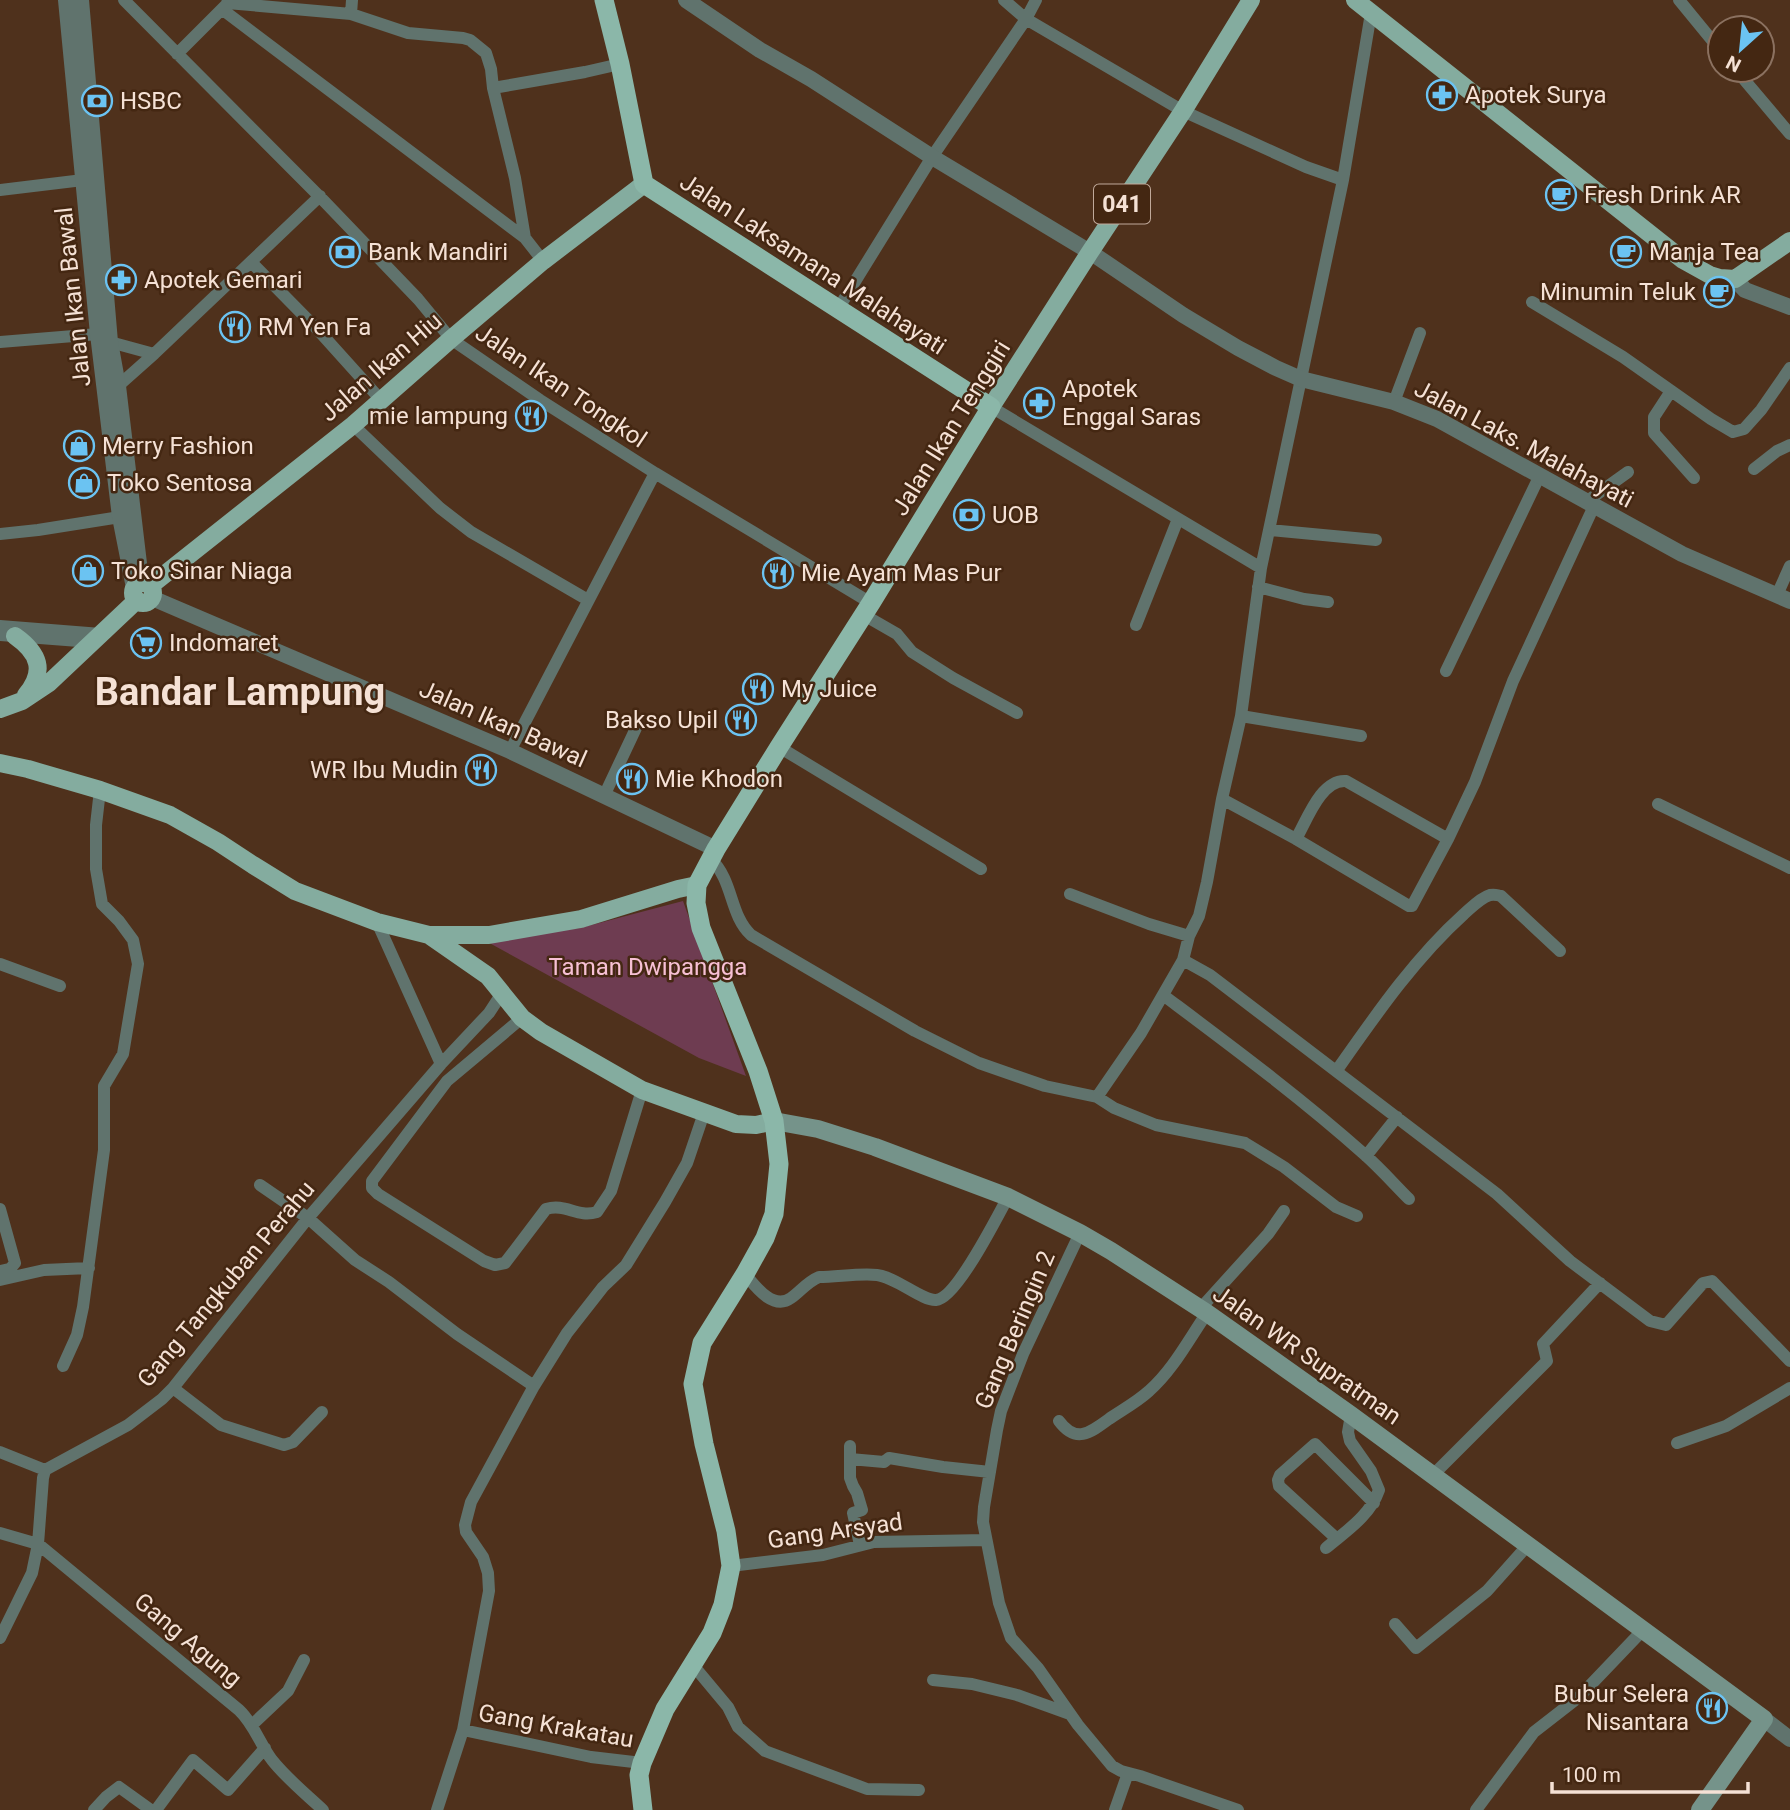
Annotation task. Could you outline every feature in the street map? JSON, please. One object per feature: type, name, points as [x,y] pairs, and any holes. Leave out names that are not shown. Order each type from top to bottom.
[{"type":"highway","name":"Jalan Laksamana Malahayati","points":[[604,0],[644,184],[991,407]]},
{"type":"highway","name":"Jalan Ikan Tenggiri","points":[[697,885],[713,854],[991,407]]},
{"type":"highway","points":[[643,1810],[639,1775],[642,1763],[665,1709],[712,1633],[723,1605],[731,1566],[726,1531],[704,1444],[693,1384],[702,1343],[765,1238],[774,1214],[779,1164],[774,1121],[758,1071],[701,928],[696,903],[697,885]]},
{"type":"main road","name":"Jalan Ikan Tenggiri","points":[[991,407],[1183,111],[1251,0]]},
{"type":"main road","points":[[1355,0],[1683,260],[1710,275],[1735,279],[1790,241]]},
{"type":"main road","name":"Jalan Ikan Hiu","points":[[0,709],[22,701],[49,683],[143,591],[353,425],[543,261],[644,184]]},
{"type":"main road","points":[[5,632],[25,642],[38,663],[37,679],[22,701]]},
{"type":"main road","points":[[0,763],[100,790],[170,815],[295,891],[377,922],[429,934],[489,935],[581,919],[697,885]]},
{"type":"main road","points":[[429,934],[488,976],[522,1018],[642,1090],[736,1124],[748,1126],[774,1121]]},
{"type":"main road","name":"Jalan WR Supratman","points":[[774,1121],[818,1129],[1008,1197],[1080,1233],[1204,1311],[1351,1415],[1764,1720]]},
{"type":"main road","points":[[1700,1810],[1764,1720]]},
{"type":"street","name":"Jalan Ikan Bawal","points":[[66,0],[83,180],[104,338],[118,386],[143,591]]},
{"type":"street","name":"Jalan Ikan Bawal","points":[[81,0],[104,338],[120,517],[143,591],[510,751],[604,796],[713,854]]},
{"type":"street","name":"Jalan Ikan Tongkol","points":[[124,0],[320,197],[418,299],[451,339],[540,400],[867,609],[897,634],[912,652],[1017,713]]},
{"type":"street","points":[[351,14],[352,0]]},
{"type":"street","name":"Jalan Laks. Malahayati","points":[[686,0],[760,50],[811,79],[1238,348],[1301,379],[1394,402],[1437,419],[1682,554],[1783,598]]},
{"type":"street","points":[[1004,0],[1026,19],[1183,111],[1306,167],[1343,180]]},
{"type":"street","points":[[838,309],[932,157],[1026,19],[1036,0]]},
{"type":"street","points":[[1679,0],[1706,33]]},
{"type":"street","points":[[177,54],[226,4]]},
{"type":"street","points":[[226,4],[351,14],[408,33],[470,40],[486,53],[491,69],[525,238]]},
{"type":"street","points":[[226,4],[525,238],[543,261]]},
{"type":"street","points":[[1097,1097],[1141,1033],[1183,960],[1189,936],[1199,916],[1241,716],[1261,568],[1343,180],[1371,13]]},
{"type":"street","points":[[493,88],[620,64]]},
{"type":"street","points":[[1748,84],[1790,134]]},
{"type":"street","points":[[0,190],[83,180]]},
{"type":"street","points":[[118,386],[155,355],[320,197]]},
{"type":"street","points":[[251,262],[318,330],[381,400]]},
{"type":"street","points":[[1735,279],[1745,290],[1790,307]]},
{"type":"street","points":[[1532,302],[1623,357],[1733,432],[1744,429],[1761,410],[1790,368]]},
{"type":"street","points":[[1394,402],[1420,333]]},
{"type":"street","points":[[0,342],[104,338],[155,355]]},
{"type":"street","points":[[1671,391],[1654,417],[1654,433],[1694,478]]},
{"type":"street","name":"Jalan Laksamana Malahayati","points":[[991,407],[1261,568]]},
{"type":"street","points":[[353,425],[440,508],[471,532],[588,600]]},
{"type":"street","points":[[1754,469],[1790,445]]},
{"type":"street","points":[[1222,799],[1411,906],[1448,839],[1475,782],[1513,681],[1590,504],[1628,472]]},
{"type":"street","points":[[510,751],[655,473]]},
{"type":"street","points":[[1447,671],[1540,475]]},
{"type":"street","points":[[0,534],[120,517]]},
{"type":"street","points":[[1136,625],[1178,519]]},
{"type":"street","points":[[1269,530],[1376,540]]},
{"type":"street","points":[[1783,598],[1790,566]]},
{"type":"street","points":[[1258,587],[1328,602]]},
{"type":"street","points":[[5,632],[96,638]]},
{"type":"street","points":[[1241,716],[1362,736]]},
{"type":"street","points":[[604,796],[637,726]]},
{"type":"street","points":[[779,747],[981,869]]},
{"type":"street","points":[[1296,839],[1321,794],[1329,785],[1346,780],[1448,839]]},
{"type":"street","points":[[62,1366],[77,1335],[89,1268],[104,1150],[104,1086],[123,1054],[138,964],[133,940],[102,904],[96,869],[96,825],[100,790]]},
{"type":"street","points":[[1658,804],[1790,868]]},
{"type":"street","points":[[713,854],[745,928],[762,941],[915,1031],[979,1063],[1045,1086],[1097,1097],[1114,1108],[1156,1125],[1245,1143],[1284,1167],[1336,1207],[1357,1216]]},
{"type":"street","points":[[1070,894],[1189,936]]},
{"type":"street","points":[[1337,1070],[1397,988],[1449,927],[1489,895],[1501,896],[1560,951]]},
{"type":"street","points":[[377,922],[441,1064]]},
{"type":"street","points":[[1183,960],[1210,975],[1337,1070],[1497,1194],[1570,1261],[1650,1321],[1666,1325],[1703,1283],[1712,1281],[1790,1362]]},
{"type":"street","points":[[0,964],[60,986]]},
{"type":"street","name":"Gang Tangkuban Perahu","points":[[45,1470],[128,1425],[173,1388],[308,1218],[441,1064],[489,1013],[502,993]]},
{"type":"street","points":[[1163,995],[1248,1058],[1366,1156],[1409,1199]]},
{"type":"street","points":[[522,1018],[447,1081],[372,1181],[372,1188],[378,1194],[484,1261],[495,1265],[505,1263],[546,1209],[555,1206],[587,1215],[597,1212],[611,1191],[642,1090]]},
{"type":"street","points":[[463,1730],[489,1591],[488,1573],[483,1557],[466,1532],[465,1525],[471,1502],[534,1386],[567,1333],[603,1287],[626,1265],[648,1232],[687,1163],[704,1113]]},
{"type":"street","points":[[1366,1156],[1397,1117]]},
{"type":"street","points":[[260,1185],[308,1218],[355,1261],[389,1282],[467,1341],[534,1386]]},
{"type":"street","points":[[745,1274],[761,1294],[777,1302],[789,1300],[809,1281],[818,1277],[878,1275],[894,1280],[930,1300],[939,1300],[945,1297],[971,1264],[1008,1197]]},
{"type":"street","points":[[0,1209],[15,1263],[10,1269],[0,1271]]},
{"type":"street","points":[[1059,1422],[1068,1432],[1083,1435],[1150,1390],[1170,1367],[1204,1311],[1284,1211]]},
{"type":"street","name":"Gang Beringin 2","points":[[1080,1233],[1028,1343],[1001,1411],[983,1522],[999,1603],[1011,1638],[1038,1668],[1070,1714],[1112,1766],[1238,1810]]},
{"type":"street","points":[[0,1280],[44,1270],[89,1268]]},
{"type":"street","points":[[1433,1475],[1547,1361],[1543,1344],[1600,1283]]},
{"type":"street","points":[[173,1388],[221,1425],[284,1445],[293,1442],[322,1412]]},
{"type":"street","points":[[1677,1443],[1726,1426],[1790,1388]]},
{"type":"street","points":[[1326,1548],[1367,1512],[1379,1490],[1371,1471],[1350,1441],[1348,1432],[1351,1415]]},
{"type":"street","points":[[1337,1539],[1279,1486],[1280,1475],[1315,1444],[1374,1503]]},
{"type":"street","points":[[850,1446],[850,1478],[862,1510],[853,1513],[860,1545]]},
{"type":"street","points":[[0,1452],[45,1470],[38,1544],[32,1573],[0,1638]]},
{"type":"street","points":[[850,1460],[884,1462],[889,1458],[990,1472]]},
{"type":"street","name":"Gang Agung","points":[[0,1533],[38,1544],[239,1710],[252,1725],[272,1760],[323,1810]]},
{"type":"street","name":"Gang Arsyad","points":[[731,1566],[802,1559],[887,1541],[986,1540]]},
{"type":"street","points":[[1395,1624],[1416,1648],[1487,1591],[1528,1545]]},
{"type":"street","points":[[1476,1810],[1534,1732],[1579,1697],[1643,1630]]},
{"type":"street","points":[[252,1725],[288,1691],[304,1660]]},
{"type":"street","points":[[693,1665],[728,1707],[738,1727],[765,1751],[867,1789],[919,1790]]},
{"type":"street","points":[[933,1680],[972,1684],[1017,1695],[1070,1714]]},
{"type":"street","points":[[1764,1720],[1790,1739]]},
{"type":"street","name":"Gang Krakatau","points":[[437,1810],[463,1730],[591,1757],[642,1763]]},
{"type":"street","points":[[97,1809],[106,1797],[120,1787],[154,1810],[193,1760],[228,1790],[265,1748]]},
{"type":"street","points":[[1115,1810],[1128,1773]]},
{"type":"green space","name":"Taman Dwipangga","points":[[683,901],[746,1076],[699,1058],[482,939],[580,928]]},
{"type":"place","name":"Apotek Surya","points":[[1442,95]]},
{"type":"place","name":"HSBC","points":[[97,101]]},
{"type":"place","name":"Fresh Drink AR","points":[[1561,195]]},
{"type":"place","name":"Bank Mandiri","points":[[345,252]]},
{"type":"place","name":"Manja Tea","points":[[1626,252]]},
{"type":"place","name":"Apotek Gemari","points":[[121,280]]},
{"type":"place","name":"Minumin Teluk","points":[[1719,292]]},
{"type":"place","name":"RM Yen Fa","points":[[235,327]]},
{"type":"place","name":"Apotek Enggal Saras","points":[[1039,403]]},
{"type":"place","name":"mie lampung","points":[[531,416]]},
{"type":"place","name":"Merry Fashion","points":[[79,446]]},
{"type":"place","name":"Toko Sentosa","points":[[84,483]]},
{"type":"place","name":"UOB","points":[[969,515]]},
{"type":"place","name":"Toko Sinar Niaga","points":[[88,571]]},
{"type":"place","name":"Mie Ayam Mas Pur","points":[[778,573]]},
{"type":"place","name":"Indomaret","points":[[146,643]]},
{"type":"place","name":"My Juice","points":[[758,689]]},
{"type":"place","name":"Bakso Upil","points":[[741,720]]},
{"type":"place","name":"WR Ibu Mudin","points":[[481,770]]},
{"type":"place","name":"Mie Khodon","points":[[632,779]]},
{"type":"place","name":"Bubur Selera Nisantara","points":[[1712,1708]]},
{"type":"district","name":"Bandar Lampung","points":[[240,692]]}]
